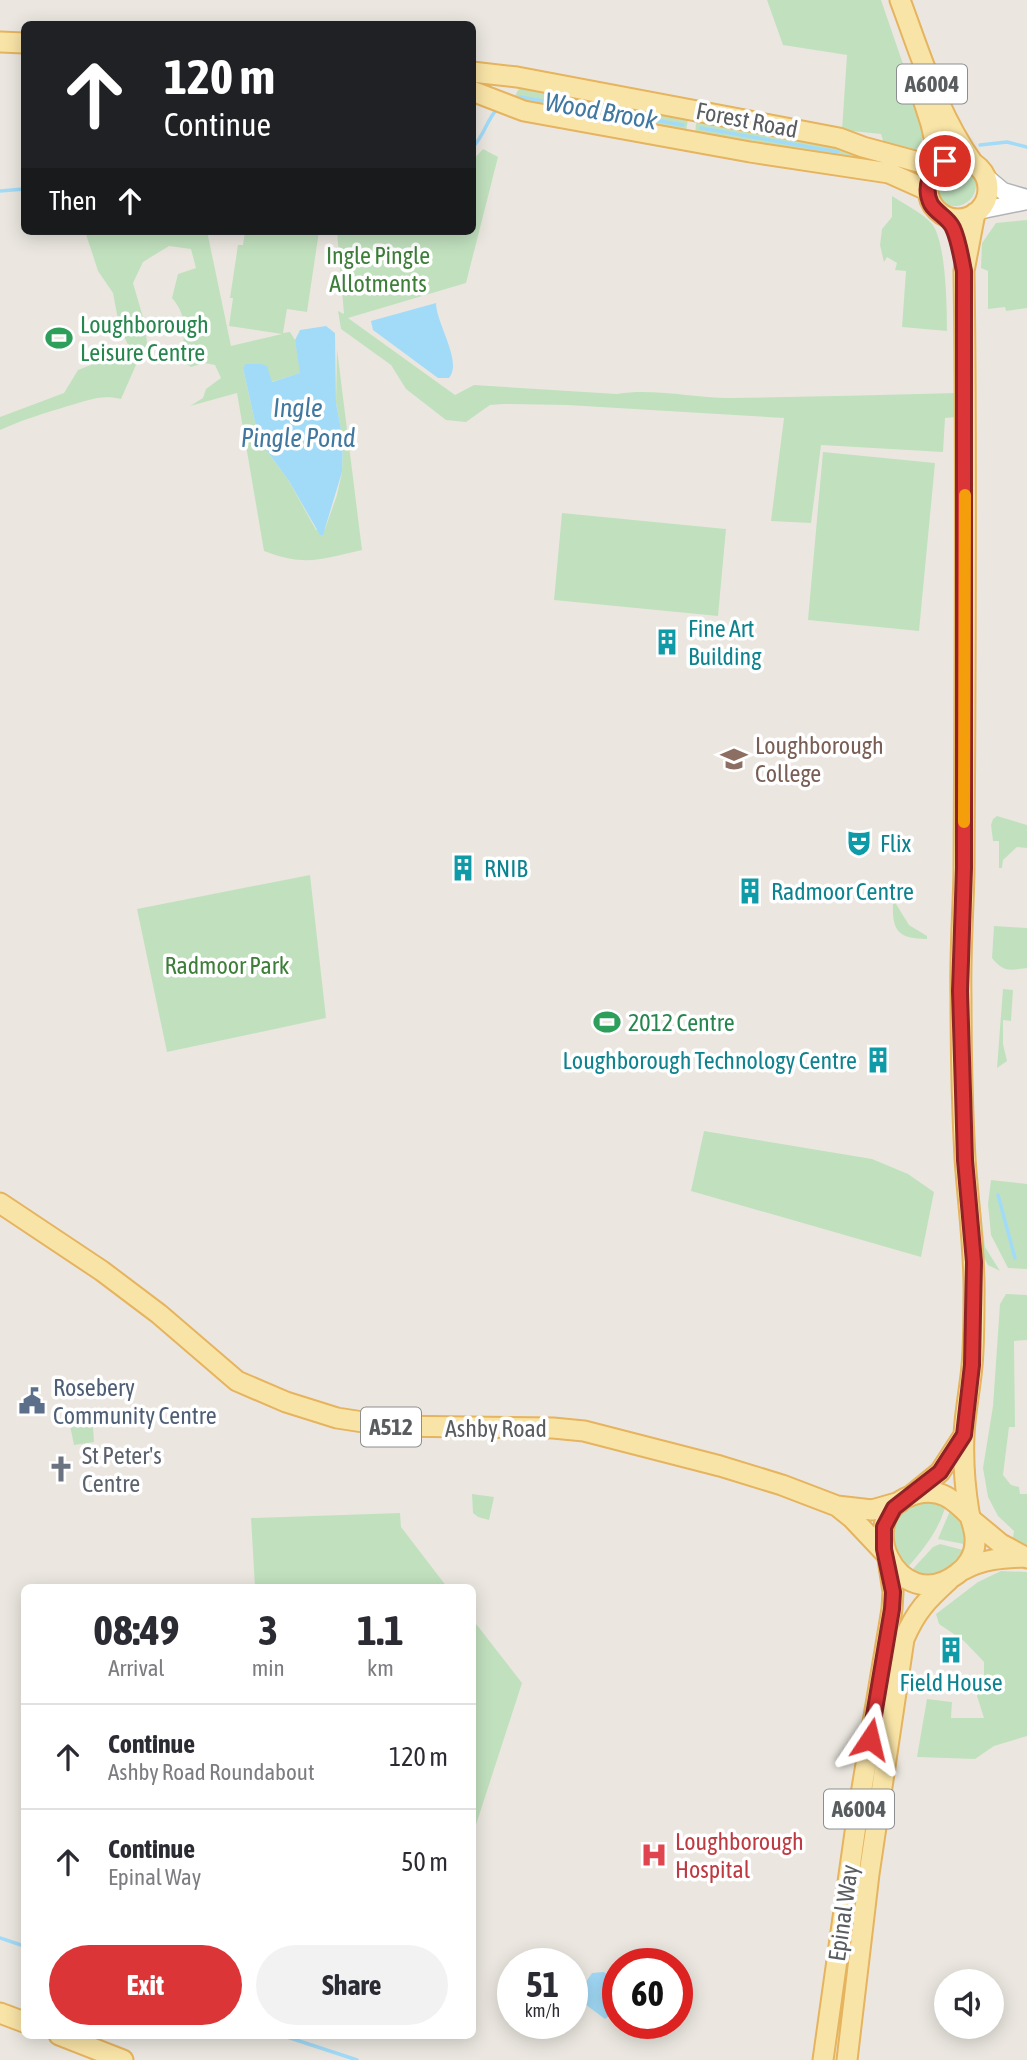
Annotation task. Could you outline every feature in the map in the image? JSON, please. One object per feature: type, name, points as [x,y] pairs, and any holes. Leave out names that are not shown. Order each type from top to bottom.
[{"type":"main road","name":"A6004","points":[[890,0],[931,124],[938,165]]},
{"type":"main road","name":"A6004","points":[[900,0],[938,101],[958,141],[979,169]]},
{"type":"main road","points":[[0,42],[21,43]]},
{"type":"main road","name":"Forest Road","points":[[476,72],[517,77],[839,138],[875,151],[938,165]]},
{"type":"main road","points":[[510,105],[508,96],[511,84],[517,77]]},
{"type":"main road","name":"Forest Road","points":[[476,92],[524,111],[750,152],[889,173],[927,190]]},
{"type":"main road","points":[[690,140],[695,110]]},
{"type":"main road","points":[[957,1575],[972,1556],[975,1543],[964,1435],[972,1365],[975,1278],[965,1160],[960,991],[964,868],[964,271],[976,212],[987,196],[988,185],[979,169],[956,158],[938,165],[929,178],[927,190],[931,203],[947,217],[954,230],[964,271]]},
{"type":"main road","points":[[947,217],[965,218],[976,212]]},
{"type":"main road","name":"Ashby Road","points":[[0,1203],[102,1271],[159,1314],[237,1381],[286,1402],[337,1418],[390,1426],[553,1428],[584,1431],[711,1463],[782,1485],[837,1506],[872,1510],[885,1508],[905,1499]]},
{"type":"main road","points":[[964,1435],[940,1472],[905,1499],[888,1517],[883,1538],[887,1556],[894,1568],[915,1582],[933,1584],[957,1575],[975,1563],[1025,1557]]},
{"type":"main road","points":[[905,1499],[928,1492],[946,1495],[1001,1544],[1025,1557]]},
{"type":"main road","name":"Ashby Road","points":[[837,1506],[852,1518],[887,1556]]},
{"type":"main road","name":"Epinal Way","points":[[823,2060],[849,1871],[892,1609],[893,1592],[887,1556]]},
{"type":"main road","name":"Epinal Way","points":[[847,2060],[869,1874],[904,1639],[912,1618],[922,1604],[957,1575]]},
{"type":"main road","points":[[849,1871],[869,1874]]},
{"type":"main road","points":[[0,2013],[21,2021]]},
{"type":"main road","points":[[69,2039],[124,2060]]},
{"type":"street","points":[[979,169],[1003,191],[1027,200]]},
{"type":"street","points":[[976,212],[1027,200]]},
{"type":"green space","points":[[767,0],[881,0],[924,125],[918,147],[912,152],[885,147],[881,134],[842,130],[847,55],[783,45]]},
{"type":"green space","points":[[524,87],[683,115],[688,120],[686,131],[513,100],[518,90]]},
{"type":"green space","points":[[700,118],[859,151],[852,165],[695,135],[696,123]]},
{"type":"green space","name":"Ingle Pingle Allotments","points":[[483,149],[498,157],[466,283],[348,318],[455,395],[474,385],[729,398],[956,393],[956,417],[945,418],[943,452],[821,445],[811,523],[771,521],[784,418],[567,405],[504,404],[490,405],[466,422],[446,420],[406,389],[391,365],[341,329],[338,311],[344,314],[337,235],[476,235],[476,157]]},
{"type":"green space","points":[[955,164],[970,170],[976,185],[970,200],[955,206],[940,200],[934,185],[940,170]]},
{"type":"green space","points":[[892,196],[924,216],[937,232],[945,275],[947,331],[902,327],[906,271],[895,270],[897,263],[887,257],[884,262],[880,245],[882,229],[892,217]]},
{"type":"green space","points":[[1027,220],[1027,308],[1006,311],[1005,307],[988,309],[988,271],[981,268],[982,243],[996,223]]},
{"type":"green space","points":[[86,235],[208,235],[231,346],[282,334],[229,326],[238,245],[243,245],[244,235],[318,235],[307,312],[287,309],[283,333],[290,332],[295,340],[301,373],[271,382],[243,368],[259,440],[289,481],[316,530],[325,529],[342,472],[343,440],[336,403],[337,349],[362,550],[313,560],[291,559],[264,551],[237,393],[190,406],[203,398],[206,389],[221,378],[215,365],[204,363],[191,367],[172,355],[183,345],[184,332],[182,314],[172,298],[178,274],[196,268],[191,249],[169,246],[143,262],[133,283],[145,324],[148,353],[133,356],[119,325],[113,293],[98,271]]},
{"type":"green space","points":[[121,347],[136,365],[121,399],[107,397],[88,400],[0,430],[0,417],[64,393],[78,370],[96,363]]},
{"type":"green space","points":[[823,452],[935,463],[919,631],[808,620]]},
{"type":"green space","points":[[562,513],[726,529],[718,616],[554,600]]},
{"type":"green space","points":[[997,816],[1027,825],[1027,848],[1017,847],[1003,860],[1002,868],[999,868],[999,841],[993,841],[991,825]]},
{"type":"green space","name":"Radmoor Park","points":[[310,875],[326,1018],[167,1052],[137,909]]},
{"type":"green space","points":[[893,899],[909,925],[927,936],[927,939],[908,937],[898,930],[893,918]]},
{"type":"green space","points":[[994,926],[1027,928],[1027,968],[1008,969],[992,958]]},
{"type":"green space","points":[[1003,989],[1013,990],[1011,1021],[1003,1020],[1003,1044],[1007,1061],[997,1068]]},
{"type":"green space","points":[[704,1131],[872,1159],[908,1174],[934,1192],[921,1257],[691,1191]]},
{"type":"green space","points":[[976,1167],[985,1247],[1000,1271],[988,1265],[982,1254]]},
{"type":"green space","points":[[991,1180],[1027,1184],[1027,1269],[1008,1268],[991,1235],[988,1204]]},
{"type":"green space","points":[[1006,1294],[1027,1295],[1027,1340],[1014,1341],[1015,1427],[1009,1427],[1003,1475],[1011,1485],[1019,1487],[1020,1494],[1027,1494],[1027,1547],[1012,1543],[1014,1531],[998,1516],[988,1497],[983,1468],[993,1406],[1000,1304]]},
{"type":"green space","points":[[92,1411],[94,1442],[74,1445],[68,1416]]},
{"type":"green space","points":[[472,1494],[494,1497],[489,1520],[473,1513]]},
{"type":"green space","points":[[923,1498],[947,1502],[931,1538],[906,1569],[890,1542],[894,1517]]},
{"type":"green space","points":[[952,1506],[960,1512],[969,1545],[938,1539]]},
{"type":"green space","points":[[400,1513],[401,1527],[445,1584],[255,1584],[251,1518]]},
{"type":"green space","points":[[940,1544],[967,1551],[962,1561],[937,1577],[910,1572],[933,1547]]},
{"type":"green space","points":[[1001,1571],[1027,1572],[1027,1736],[994,1746],[975,1759],[917,1757],[927,1699],[952,1702],[951,1718],[984,1718],[977,1696],[984,1679],[984,1662],[964,1641],[939,1624],[936,1614],[978,1582]]},
{"type":"green space","points":[[476,1624],[522,1683],[476,1825]]},
{"type":"water","points":[[436,303],[453,362],[449,378],[438,378],[373,330],[371,321]]},
{"type":"water","name":"Ingle Pingle Pond","points":[[326,326],[335,333],[336,403],[343,440],[342,472],[323,535],[320,535],[289,481],[259,440],[243,368],[246,364],[267,366],[272,382],[300,373],[295,340],[300,330]]},
{"type":"water","points":[[602,1972],[602,2017],[588,2006],[588,1979],[592,1973]]},
{"type":"waterway","name":"Wood Brook","points":[[520,97],[683,125]]},
{"type":"waterway","name":"Wood Brook","points":[[476,143],[497,109]]},
{"type":"waterway","name":"Wood Brook","points":[[701,128],[838,152]]},
{"type":"waterway","name":"Wood Brook","points":[[980,145],[1007,142],[1027,147]]},
{"type":"waterway","name":"Wood Brook","points":[[0,191],[21,189]]},
{"type":"waterway","points":[[998,1195],[1015,1258]]},
{"type":"waterway","points":[[0,1938],[21,1945]]},
{"type":"waterway","points":[[293,2039],[357,2060]]},
{"type":"slow traffic","points":[[964,822],[965,495]]},
{"type":"place","name":"Loughborough Leisure Centre","points":[[59,338]]},
{"type":"place","name":"Fine Art Building","points":[[667,642]]},
{"type":"place","name":"Loughborough College","points":[[734,759]]},
{"type":"place","name":"Flix","points":[[859,843]]},
{"type":"place","name":"RNIB","points":[[463,868]]},
{"type":"place","name":"Radmoor Centre","points":[[750,891]]},
{"type":"place","name":"2012 Centre","points":[[607,1022]]},
{"type":"place","name":"Loughborough Technology Centre","points":[[878,1060]]},
{"type":"place","name":"Rosebery Community Centre","points":[[32,1401]]},
{"type":"place","name":"St Peter's Centre","points":[[61,1469]]},
{"type":"place","name":"Field House","points":[[951,1650]]},
{"type":"place","name":"Loughborough Hospital","points":[[654,1855]]},
{"type":"route","points":[[870,1739],[892,1609],[893,1592],[884,1549],[884,1527],[888,1517],[901,1501],[940,1472],[964,1435],[972,1365],[974,1262],[965,1160],[960,991],[964,868],[964,271],[954,230],[947,217],[931,203],[927,190],[929,178],[937,166],[945,161]]}]
